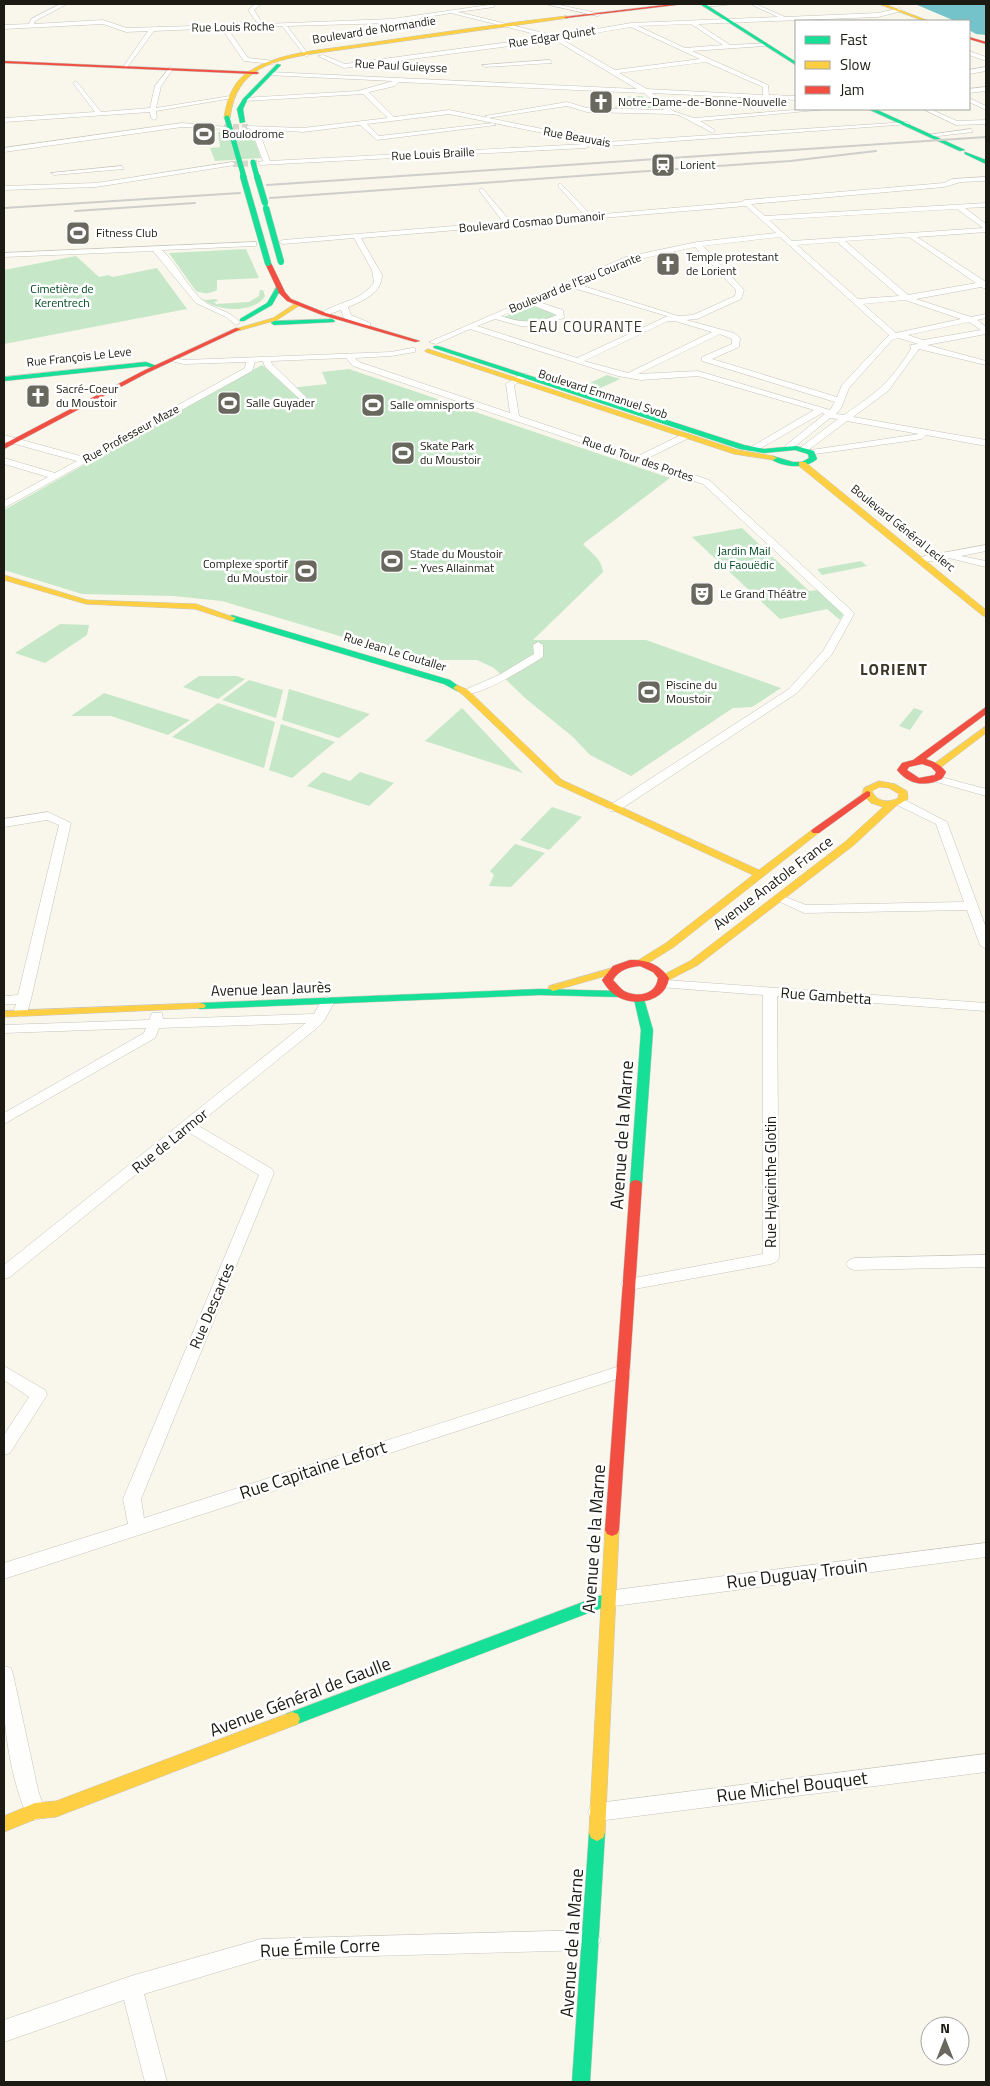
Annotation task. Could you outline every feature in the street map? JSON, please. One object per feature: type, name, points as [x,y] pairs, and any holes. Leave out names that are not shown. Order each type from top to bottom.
[{"type":"main road","points":[[881,4],[925,20]]},
{"type":"main road","points":[[706,5],[723,18],[795,63]]},
{"type":"main road","name":"Boulevard de Normandie","points":[[250,73],[273,62],[306,55],[504,24],[598,14],[684,9]]},
{"type":"main road","name":"Boulevard de Normandie","points":[[245,99],[275,67],[282,63],[504,24]]},
{"type":"main road","points":[[970,38],[986,43]]},
{"type":"main road","name":"Rue Paul Guieysse","points":[[4,62],[269,74]]},
{"type":"main road","points":[[250,73],[234,90],[230,98],[226,122],[268,263],[285,297],[338,321],[413,345]]},
{"type":"main road","points":[[199,346],[212,336],[270,304],[278,283],[281,262],[240,118],[240,109],[245,99]]},
{"type":"main road","points":[[874,110],[904,122]]},
{"type":"main road","points":[[880,110],[986,162]]},
{"type":"main road","points":[[270,322],[289,313],[298,304]]},
{"type":"main road","points":[[4,447],[156,366],[233,330],[324,314],[367,325],[413,345]]},
{"type":"main road","points":[[248,317],[270,322],[338,321]]},
{"type":"main road","name":"Boulevard Emmanuel Svob","points":[[413,345],[432,347],[737,452],[772,454]]},
{"type":"main road","name":"Rue François Le Leve","points":[[4,379],[146,364],[156,366]]},
{"type":"main road","name":"Boulevard Emmanuel Svob","points":[[520,378],[772,454]]},
{"type":"main road","points":[[790,447],[808,451],[813,458],[802,464],[782,463],[772,454],[790,447]]},
{"type":"main road","name":"Boulevard Général Leclerc","points":[[802,464],[986,614]]},
{"type":"main road","name":"Rue Jean Le Coutaller","points":[[4,577],[86,602],[196,607],[447,682],[465,692],[559,782],[759,874]]},
{"type":"main road","points":[[883,784],[902,771],[905,765],[917,761],[986,710]]},
{"type":"main road","points":[[937,766],[986,729]]},
{"type":"main road","points":[[902,771],[908,778],[919,781],[937,779],[941,774],[937,766],[917,761]]},
{"type":"main road","name":"Avenue Anatole France","points":[[665,981],[694,963],[850,843],[919,781]]},
{"type":"main road","points":[[867,794],[876,802],[899,800],[897,787],[883,784]]},
{"type":"main road","name":"Avenue Anatole France","points":[[641,963],[663,950],[759,874],[867,794],[872,786],[883,784]]},
{"type":"main road","points":[[641,963],[657,968],[665,981],[664,988],[654,995],[639,998],[619,994],[608,984],[607,980],[612,971],[624,964],[641,963]]},
{"type":"main road","name":"Avenue Jean Jaurès","points":[[540,992],[612,971]]},
{"type":"main road","name":"Avenue Jean Jaurès","points":[[4,1014],[540,992],[619,994]]},
{"type":"main road","name":"Avenue de la Marne","points":[[581,2082],[598,1812],[607,1599],[647,1030],[639,998]]},
{"type":"main road","name":"Avenue Général de Gaulle","points":[[4,1824],[36,1811],[56,1808],[607,1599]]},
{"type":"street","points":[[31,26],[33,20],[64,4]]},
{"type":"street","points":[[258,4],[252,10],[262,26]]},
{"type":"street","points":[[446,5],[454,4],[462,10]]},
{"type":"street","points":[[486,4],[498,4]]},
{"type":"street","name":"Rue Louis Roche","points":[[4,27],[31,26],[50,28],[103,22],[126,30],[392,21],[498,4]]},
{"type":"street","points":[[548,4],[598,14]]},
{"type":"street","points":[[706,5],[732,4]]},
{"type":"street","points":[[752,4],[785,18]]},
{"type":"street","points":[[684,9],[693,22],[729,47]]},
{"type":"street","points":[[878,16],[900,10]]},
{"type":"street","points":[[452,12],[556,38],[645,91],[671,112]]},
{"type":"street","points":[[723,18],[742,14]]},
{"type":"street","points":[[878,16],[887,20]]},
{"type":"street","name":"Rue Edgar Quinet","points":[[321,56],[344,66],[556,38],[631,25],[693,22],[723,18],[785,18],[804,20],[878,16]]},
{"type":"street","points":[[631,25],[766,86],[766,96]]},
{"type":"street","points":[[284,26],[306,55]]},
{"type":"street","points":[[224,27],[246,60],[273,62]]},
{"type":"street","points":[[126,67],[152,29]]},
{"type":"street","points":[[683,50],[764,44]]},
{"type":"street","points":[[458,51],[468,56]]},
{"type":"street","points":[[970,54],[986,59]]},
{"type":"street","points":[[615,72],[707,60]]},
{"type":"street","points":[[476,61],[485,65],[550,62]]},
{"type":"street","points":[[485,65],[496,84]]},
{"type":"street","points":[[157,128],[152,110],[159,82],[170,69]]},
{"type":"street","points":[[970,72],[986,69]]},
{"type":"street","name":"Rue Paul Guieysse","points":[[269,74],[795,98]]},
{"type":"street","points":[[245,99],[365,92],[393,86],[398,80]]},
{"type":"street","points":[[76,83],[100,114]]},
{"type":"street","points":[[541,93],[544,86]]},
{"type":"street","points":[[567,104],[575,88]]},
{"type":"street","points":[[970,91],[986,89]]},
{"type":"street","points":[[365,92],[392,118]]},
{"type":"street","points":[[4,120],[152,110],[230,98]]},
{"type":"street","points":[[970,100],[986,108]]},
{"type":"street","points":[[480,118],[567,104],[587,110],[671,112],[694,120],[713,131]]},
{"type":"street","points":[[694,120],[813,110]]},
{"type":"street","points":[[928,110],[956,123],[986,122]]},
{"type":"street","name":"Rue Beauvais","points":[[267,162],[252,127],[303,130],[449,112],[607,144],[904,122]]},
{"type":"street","points":[[4,150],[157,128],[226,122]]},
{"type":"street","points":[[361,122],[377,138],[505,123]]},
{"type":"street","points":[[930,135],[982,130]]},
{"type":"street","name":"Rue Louis Braille","points":[[260,163],[607,144]]},
{"type":"street","points":[[4,188],[85,186],[136,180],[233,164]]},
{"type":"street","points":[[54,173],[119,165],[136,180]]},
{"type":"street","name":"Boulevard Cosmao Dumanoir","points":[[283,242],[506,221],[589,217],[667,208],[748,204],[745,202],[920,187],[986,179]]},
{"type":"street","points":[[560,185],[589,217]]},
{"type":"street","points":[[482,190],[506,221]]},
{"type":"street","points":[[748,204],[854,302],[894,336],[986,363]]},
{"type":"street","points":[[763,218],[986,205]]},
{"type":"street","points":[[959,207],[986,229]]},
{"type":"street","points":[[789,243],[986,229]]},
{"type":"street","name":"Boulevard de l'Eau Courante","points":[[432,347],[494,316],[630,259],[696,244],[781,235]]},
{"type":"street","points":[[910,235],[985,285]]},
{"type":"street","points":[[324,314],[370,293],[378,282],[378,274],[357,236]]},
{"type":"street","points":[[839,240],[906,298],[969,319],[986,330]]},
{"type":"street","points":[[4,255],[253,244]]},
{"type":"street","points":[[569,284],[678,317],[694,318],[741,294],[740,290],[696,244]]},
{"type":"street","points":[[156,249],[165,257],[199,302],[223,312],[233,318],[236,323]]},
{"type":"street","points":[[854,302],[906,298],[985,285]]},
{"type":"street","points":[[494,316],[526,326],[539,326],[561,316],[560,312],[528,301]]},
{"type":"street","points":[[344,306],[347,316],[367,325]]},
{"type":"street","points":[[223,312],[248,317]]},
{"type":"street","points":[[790,447],[840,401],[845,387],[894,336],[986,316]]},
{"type":"street","points":[[678,317],[681,321],[736,338],[736,345],[705,360],[840,401]]},
{"type":"street","points":[[577,361],[666,320],[678,317]]},
{"type":"street","points":[[471,327],[628,376],[698,373],[844,418],[986,443]]},
{"type":"street","points":[[808,451],[844,418],[881,393],[901,371],[920,345],[986,330]]},
{"type":"street","points":[[628,376],[719,332]]},
{"type":"street","points":[[174,359],[184,362],[391,354],[413,345]]},
{"type":"street","name":"Rue du Tour des Portes","points":[[348,356],[356,364],[706,482],[849,614],[828,652],[793,691],[614,808]]},
{"type":"street","name":"Rue Professeur Maze","points":[[4,505],[249,369],[251,359]]},
{"type":"street","points":[[267,359],[268,365],[304,399]]},
{"type":"street","points":[[515,418],[510,386],[511,382],[520,378]]},
{"type":"street","points":[[754,449],[827,412]]},
{"type":"street","points":[[808,451],[934,434]]},
{"type":"street","points":[[637,460],[686,436]]},
{"type":"street","points":[[4,438],[84,460]]},
{"type":"street","points":[[4,461],[56,476]]},
{"type":"street","points":[[920,560],[986,548]]},
{"type":"street","points":[[946,555],[986,564]]},
{"type":"street","points":[[465,692],[524,665],[539,656],[538,645]]},
{"type":"street","points":[[937,779],[986,793]]},
{"type":"street","points":[[899,800],[941,822],[986,945]]},
{"type":"street","points":[[4,823],[48,816],[65,823],[20,1013]]},
{"type":"street","points":[[778,898],[804,909],[973,906]]},
{"type":"street","name":"Rue Gambetta","points":[[665,981],[770,992],[986,1007]]},
{"type":"street","name":"Rue Hyacinthe Glotin","points":[[629,1284],[771,1258],[770,992]]},
{"type":"street","points":[[4,1000],[24,999]]},
{"type":"street","name":"Rue de Larmor","points":[[4,1273],[320,1018],[328,1001]]},
{"type":"street","points":[[4,1119],[150,1035],[156,1024],[159,1008]]},
{"type":"street","points":[[4,1029],[320,1018]]},
{"type":"street","name":"Rue Descartes","points":[[137,1527],[132,1500],[267,1173],[188,1126]]},
{"type":"street","points":[[854,1264],[986,1261]]},
{"type":"street","name":"Rue Capitaine Lefort","points":[[4,1571],[623,1371]]},
{"type":"street","points":[[4,1372],[39,1395],[4,1448]]},
{"type":"street","name":"Rue Duguay Trouin","points":[[607,1599],[986,1550]]},
{"type":"street","points":[[4,1674],[28,1790],[36,1811]]},
{"type":"street","name":"Rue Michel Bouquet","points":[[598,1812],[986,1763]]},
{"type":"street","name":"Rue Émile Corre","points":[[4,2031],[131,1988],[261,1948],[590,1940]]},
{"type":"street","points":[[131,1988],[156,2082]]},
{"type":"green space","points":[[642,96],[658,108],[615,108],[620,97]]},
{"type":"green space","points":[[247,131],[250,139],[254,139],[261,158],[215,161],[210,148],[220,147],[218,132]]},
{"type":"green space","points":[[246,249],[259,278],[217,280],[217,290],[207,293],[196,291],[169,253]]},
{"type":"green space","name":"Cimetière de Kerentrech","points":[[76,256],[99,277],[108,275],[113,277],[157,268],[187,309],[4,344],[4,270]]},
{"type":"green space","points":[[260,290],[263,290],[265,296],[260,302],[244,308],[234,309],[215,306],[208,303],[202,298],[205,300],[216,299],[218,301],[214,302],[216,304],[249,302],[259,296]]},
{"type":"green space","points":[[532,305],[554,312],[555,316],[535,323],[504,317]]},
{"type":"green space","name":"Complexe sportif du Moustoir","points":[[262,365],[290,388],[327,384],[322,372],[349,369],[670,478],[583,544],[601,563],[603,572],[533,640],[646,640],[781,688],[752,707],[733,708],[631,776],[590,755],[573,737],[525,698],[494,668],[477,660],[420,660],[222,601],[173,596],[82,594],[4,570],[4,510]]},
{"type":"green space","points":[[607,375],[620,379],[594,391],[581,387]]},
{"type":"green space","name":"Jardin Mail du Faouëdic","points":[[742,528],[809,591],[818,590],[844,613],[840,620],[827,609],[780,619],[692,537]]},
{"type":"green space","points":[[861,561],[867,566],[822,575],[817,569]]},
{"type":"green space","points":[[60,624],[89,625],[87,635],[45,663],[15,653]]},
{"type":"green space","points":[[199,676],[237,676],[245,679],[218,699],[183,687]]},
{"type":"green space","points":[[249,680],[283,690],[276,718],[222,700]]},
{"type":"green space","points":[[289,689],[370,714],[339,738],[282,720]]},
{"type":"green space","points":[[104,693],[190,720],[168,735],[111,716],[71,716]]},
{"type":"green space","points":[[218,703],[275,722],[264,768],[172,737]]},
{"type":"green space","points":[[462,708],[523,773],[425,741]]},
{"type":"green space","points":[[914,708],[923,711],[910,730],[899,726]]},
{"type":"green space","points":[[281,724],[335,742],[292,778],[269,770]]},
{"type":"green space","points":[[323,772],[350,781],[360,772],[394,783],[369,806],[307,786]]},
{"type":"green space","points":[[552,807],[582,817],[549,850],[520,840]]},
{"type":"green space","points":[[515,844],[545,853],[511,887],[489,886],[494,875],[490,871]]},
{"type":"water","points":[[915,4],[986,4],[986,35],[976,34],[970,31],[970,20],[953,20]]},
{"type":"tunnel","points":[[224,127],[249,127]]},
{"type":"tunnel","points":[[233,164],[260,163]]},
{"type":"railway","points":[[267,185],[986,137]]},
{"type":"railway","points":[[270,198],[790,161],[876,151]]},
{"type":"railway","points":[[4,208],[240,193]]},
{"type":"railway","points":[[75,211],[195,203]]},
{"type":"traffic: fast","points":[[702,4],[795,63]]},
{"type":"traffic: fast","points":[[242,122],[240,109],[245,99],[279,65]]},
{"type":"traffic: fast","points":[[873,110],[962,150]]},
{"type":"traffic: fast","points":[[227,118],[268,263]]},
{"type":"traffic: fast","points":[[967,153],[986,162]]},
{"type":"traffic: fast","points":[[253,162],[265,203]]},
{"type":"traffic: fast","points":[[266,208],[281,262]]},
{"type":"traffic: fast","points":[[242,320],[270,304],[279,287]]},
{"type":"traffic: fast","points":[[274,323],[332,321]]},
{"type":"traffic: fast","points":[[436,347],[743,447],[764,451],[796,448],[811,453],[813,459],[803,464],[798,464],[773,458]]},
{"type":"traffic: fast","points":[[4,379],[146,364],[154,366]]},
{"type":"traffic: fast","points":[[232,618],[447,682],[457,688]]},
{"type":"traffic: fast","points":[[200,1006],[540,992],[619,994]]},
{"type":"traffic: fast","points":[[636,1184],[647,1030],[639,999]]},
{"type":"traffic: fast","points":[[292,1719],[607,1599]]},
{"type":"traffic: fast","points":[[581,2082],[597,1833]]},
{"type":"traffic: slow","points":[[881,4],[924,20]]},
{"type":"traffic: slow","points":[[227,118],[233,93],[244,77],[262,66],[275,61],[318,52],[463,30],[566,17]]},
{"type":"traffic: slow","points":[[238,329],[275,319],[298,304]]},
{"type":"traffic: slow","points":[[428,351],[737,452],[773,458]]},
{"type":"traffic: slow","points":[[802,464],[986,614]]},
{"type":"traffic: slow","points":[[4,577],[86,602],[196,607],[232,618]]},
{"type":"traffic: slow","points":[[457,688],[465,692],[559,782],[759,874]]},
{"type":"traffic: slow","points":[[937,766],[986,729]]},
{"type":"traffic: slow","points":[[879,784],[892,786],[904,793],[903,799],[889,804],[875,801],[867,794],[867,790],[879,784]]},
{"type":"traffic: slow","points":[[665,978],[694,963],[850,843],[892,804]]},
{"type":"traffic: slow","points":[[641,963],[670,945],[816,831]]},
{"type":"traffic: slow","points":[[553,988],[612,971]]},
{"type":"traffic: slow","points":[[4,1014],[200,1006]]},
{"type":"traffic: slow","points":[[597,1833],[612,1530]]},
{"type":"traffic: slow","points":[[4,1824],[35,1811],[56,1809],[292,1719]]},
{"type":"traffic: jam","points":[[566,17],[682,4]]},
{"type":"traffic: jam","points":[[970,38],[986,43]]},
{"type":"traffic: jam","points":[[4,62],[257,73]]},
{"type":"traffic: jam","points":[[268,263],[282,293],[289,300],[324,314],[417,341]]},
{"type":"traffic: jam","points":[[4,447],[145,372],[238,329]]},
{"type":"traffic: jam","points":[[917,761],[986,710]]},
{"type":"traffic: jam","points":[[922,761],[934,765],[941,772],[939,777],[929,781],[919,781],[910,778],[902,770],[905,765],[922,761]]},
{"type":"traffic: jam","points":[[816,831],[867,794]]},
{"type":"traffic: jam","points":[[641,963],[657,970],[664,978],[663,987],[656,994],[644,998],[631,998],[618,993],[607,980],[617,968],[641,963]]},
{"type":"traffic: jam","points":[[612,1530],[636,1184]]},
{"type":"place","name":"Notre-Dame-de-Bonne-Nouvelle","points":[[601,102]]},
{"type":"place","name":"Boulodrome","points":[[204,134]]},
{"type":"place","name":"Lorient","points":[[663,165]]},
{"type":"place","name":"Fitness Club","points":[[78,233]]},
{"type":"place","name":"Temple protestant de Lorient","points":[[668,264]]},
{"type":"place","name":"Sacré-Coeur du Moustoir","points":[[38,396]]},
{"type":"place","name":"Salle Guyader","points":[[229,403]]},
{"type":"place","name":"Salle omnisports","points":[[373,405]]},
{"type":"place","name":"Skate Park du Moustoir","points":[[403,453]]},
{"type":"place","name":"Stade du Moustoir – Yves Allainmat","points":[[392,561]]},
{"type":"place","name":"Complexe sportif du Moustoir","points":[[306,571]]},
{"type":"place","name":"Le Grand Théâtre","points":[[702,594]]},
{"type":"place","name":"Piscine du Moustoir","points":[[649,692]]},
{"type":"district","name":"EAU COURANTE","points":[[586,327]]},
{"type":"district","name":"LORIENT","points":[[894,669]]}]
